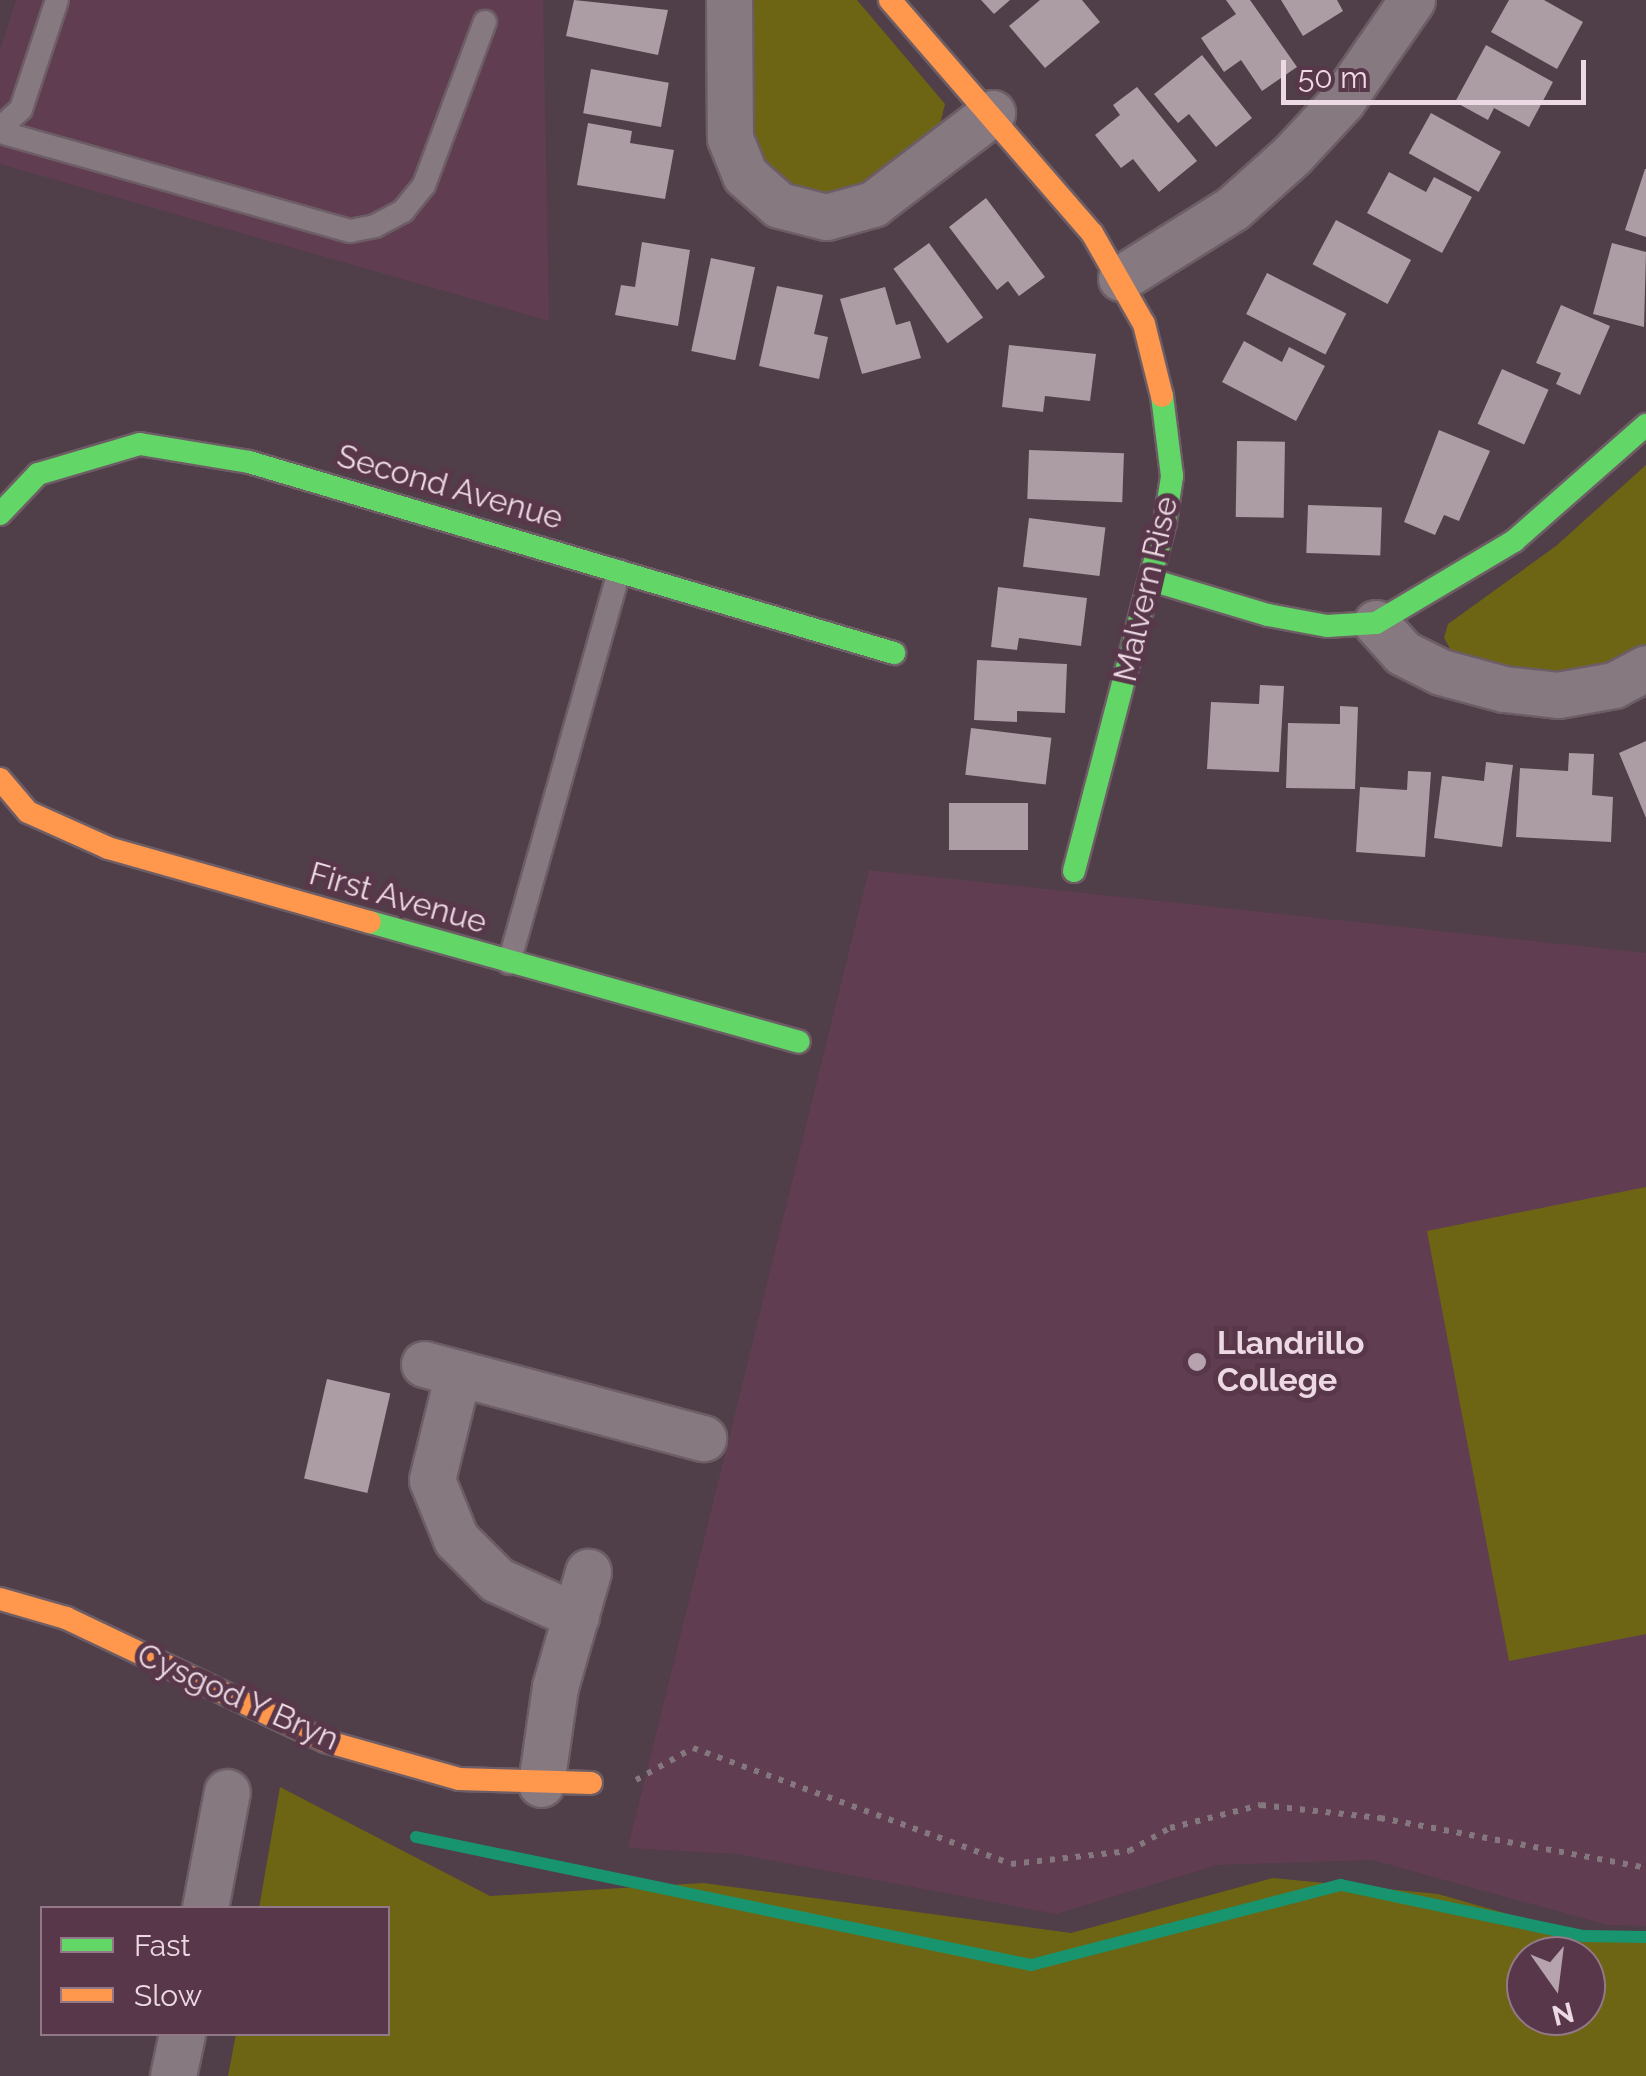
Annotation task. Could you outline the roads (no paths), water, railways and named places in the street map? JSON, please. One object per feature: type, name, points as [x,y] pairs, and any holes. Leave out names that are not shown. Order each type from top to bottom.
[{"type":"street","points":[[730,0],[730,138],[745,174],[779,204],[826,218],[873,204],[992,113]]},
{"type":"street","name":"Malvern Rise","points":[[890,0],[992,113],[1121,278],[1144,324],[1168,422],[1172,476],[1150,580],[1074,872]]},
{"type":"street","points":[[1121,278],[1233,208],[1292,155],[1342,101],[1412,0]]},
{"type":"street","points":[[1150,580],[1268,614],[1328,626],[1376,623],[1514,541],[1646,425]]},
{"type":"street","name":"Second Avenue","points":[[0,514],[38,474],[140,444],[249,462],[894,652]]},
{"type":"street","points":[[1376,623],[1403,653],[1441,672],[1504,689],[1558,695],[1614,685],[1646,668]]},
{"type":"street","name":"First Avenue","points":[[0,779],[28,812],[108,848],[799,1042]]},
{"type":"street","points":[[576,1616],[496,1580],[456,1539],[432,1480],[441,1369],[703,1438]]},
{"type":"street","points":[[541,1784],[555,1687],[588,1572]]},
{"type":"street","name":"Cysgod Y Bryn","points":[[0,1599],[66,1618],[325,1741],[460,1779],[541,1784],[592,1782]]},
{"type":"street","points":[[206,1906],[226,1792]]},
{"type":"street","points":[[173,2076],[182,2036]]},
{"type":"lane","points":[[57,0],[21,109],[0,130],[350,231],[375,226],[403,211],[424,185],[486,22]]},
{"type":"lane","points":[[510,962],[619,571]]},
{"type":"waterway","points":[[416,1837],[1031,1965],[1341,1885],[1584,1936],[1646,1937]]},
{"type":"place","name":"Llandrillo College","points":[[1197,1362]]}]
